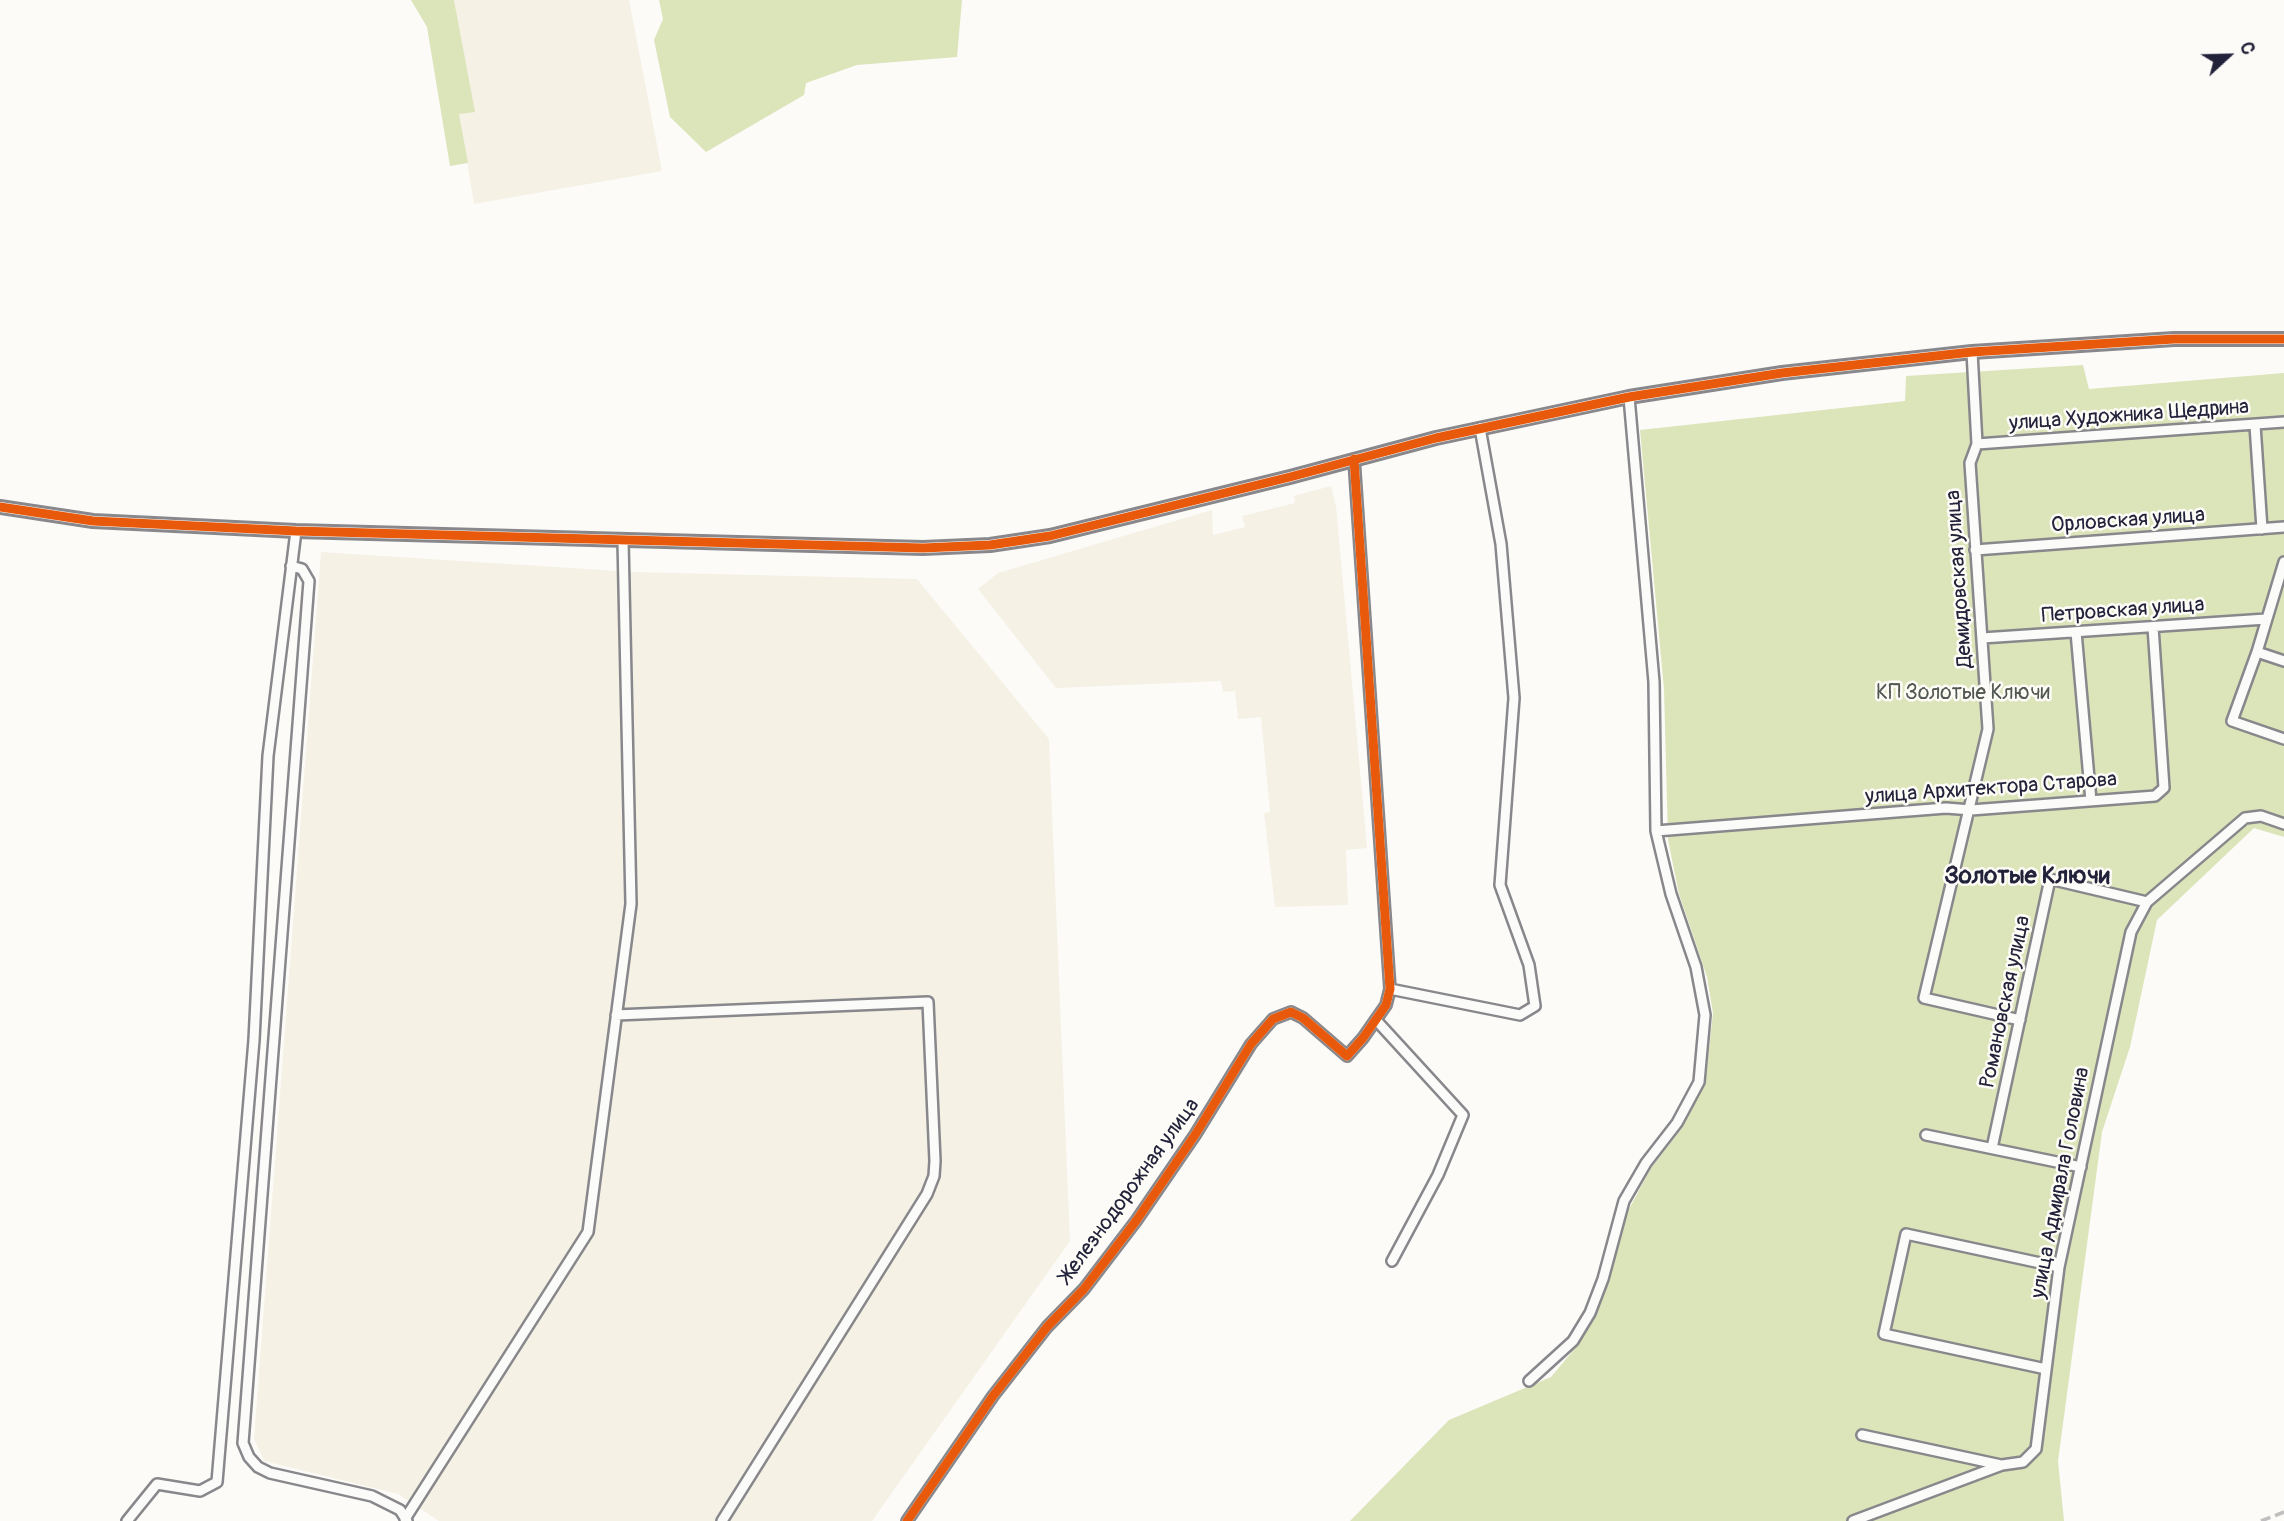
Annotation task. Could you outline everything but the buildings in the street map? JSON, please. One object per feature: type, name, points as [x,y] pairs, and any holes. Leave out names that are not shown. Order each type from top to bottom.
[{"type":"street","points":[[0,507],[93,521],[296,531],[923,548],[990,545],[1050,536],[1480,428],[1629,397],[1782,373],[1972,352],[2174,339],[2284,339]]},
{"type":"street","name":"Демидовская улица","points":[[1972,352],[1977,444],[1970,463],[1988,729],[1971,810],[1924,998],[2020,1020]]},
{"type":"street","points":[[1529,1381],[1573,1341],[1590,1313],[1604,1279],[1624,1201],[1646,1163],[1677,1123],[1699,1082],[1705,1015],[1696,967],[1671,894],[1656,831],[1654,682],[1629,397]]},
{"type":"street","name":"улица Художника Щедрина","points":[[1977,444],[2284,422]]},
{"type":"street","points":[[2255,425],[2262,529]]},
{"type":"street","points":[[1390,989],[1520,1014],[1535,1006],[1529,965],[1500,885],[1514,698],[1501,544],[1480,428]]},
{"type":"street","points":[[1354,459],[1390,989],[1376,1020],[1463,1115],[1438,1175],[1392,1261]]},
{"type":"street","name":"Орловская улица","points":[[1975,550],[2284,527]]},
{"type":"street","points":[[127,1521],[157,1484],[200,1490],[217,1482],[254,1040],[268,756],[296,531]]},
{"type":"street","points":[[290,566],[302,569],[309,581],[242,1427],[243,1443],[249,1457],[270,1474],[372,1496],[400,1510],[406,1520],[588,1232],[631,904],[623,541]]},
{"type":"street","points":[[2284,562],[2281,580],[2232,721],[2284,739]]},
{"type":"street","name":"Петровская улица","points":[[1982,638],[2266,619]]},
{"type":"street","name":"улица Архитектора Старова","points":[[1656,831],[1946,808],[1971,810],[2155,796],[2164,788],[2153,627]]},
{"type":"street","points":[[2076,632],[2091,801]]},
{"type":"street","points":[[2257,652],[2284,662]]},
{"type":"street","name":"улица Адмирала Головина","points":[[1853,1521],[2002,1465],[2024,1462],[2036,1448],[2059,1267],[2131,932],[2147,902],[2245,817],[2261,816],[2284,824]]},
{"type":"street","name":"Романовская улица","points":[[1992,1148],[2050,879],[2147,902]]},
{"type":"street","points":[[616,1015],[928,1002],[935,1161],[934,1176],[927,1194],[722,1521]]},
{"type":"street","name":"Железнодорожная улица","points":[[907,1521],[993,1396],[1047,1327],[1084,1289],[1136,1221],[1195,1135],[1251,1044],[1273,1020],[1291,1012],[1303,1018],[1347,1056],[1376,1020]]},
{"type":"street","points":[[1926,1135],[2081,1167]]},
{"type":"street","points":[[2046,1369],[1884,1334],[1906,1234],[2059,1267]]},
{"type":"street","points":[[1862,1435],[2002,1465]]},
{"type":"shaded area","points":[[454,0],[629,0],[662,171],[474,204],[459,113],[474,111]]},
{"type":"shaded area","points":[[1331,486],[1336,506],[1367,848],[1346,850],[1348,905],[1275,907],[1264,813],[1270,812],[1261,717],[1238,719],[1235,691],[1223,692],[1221,681],[1056,688],[978,589],[998,573],[1212,510],[1213,535],[1245,527],[1242,516],[1295,503],[1294,496]]},
{"type":"shaded area","points":[[321,552],[633,572],[917,579],[1049,739],[1070,1241],[872,1521],[439,1521],[398,1494],[264,1461],[254,1439]]},
{"type":"green space","points":[[411,0],[454,0],[475,112],[459,114],[468,163],[450,166],[427,27]]},
{"type":"green space","points":[[659,0],[962,0],[957,57],[857,65],[806,83],[804,95],[706,152],[670,117],[654,40],[663,19]]},
{"type":"green space","name":"КП Золотые Ключи","points":[[2083,365],[2089,389],[2284,373],[2284,837],[2254,828],[2157,920],[2130,1047],[2102,1132],[2058,1461],[2064,1521],[1350,1521],[1449,1420],[1551,1377],[1577,1346],[1596,1316],[1628,1211],[1651,1168],[1682,1128],[1706,1077],[1713,1013],[1707,977],[1679,894],[1668,840],[1664,689],[1640,430],[1905,401],[1906,376]]},
{"type":"railway","points":[[2261,1521],[2284,1512]]},
{"type":"cycle path","points":[[0,507],[93,521],[296,531],[923,548],[990,545],[1050,536],[1436,438],[1629,397],[1782,373],[1972,352],[2174,339],[2284,339]]},
{"type":"cycle path","points":[[907,1521],[993,1396],[1047,1327],[1084,1289],[1136,1221],[1195,1135],[1251,1044],[1273,1019],[1291,1012],[1303,1018],[1347,1056],[1386,1005],[1390,989],[1354,459]]},
{"type":"district","name":"Золотые Ключи","points":[[2027,877]]}]
